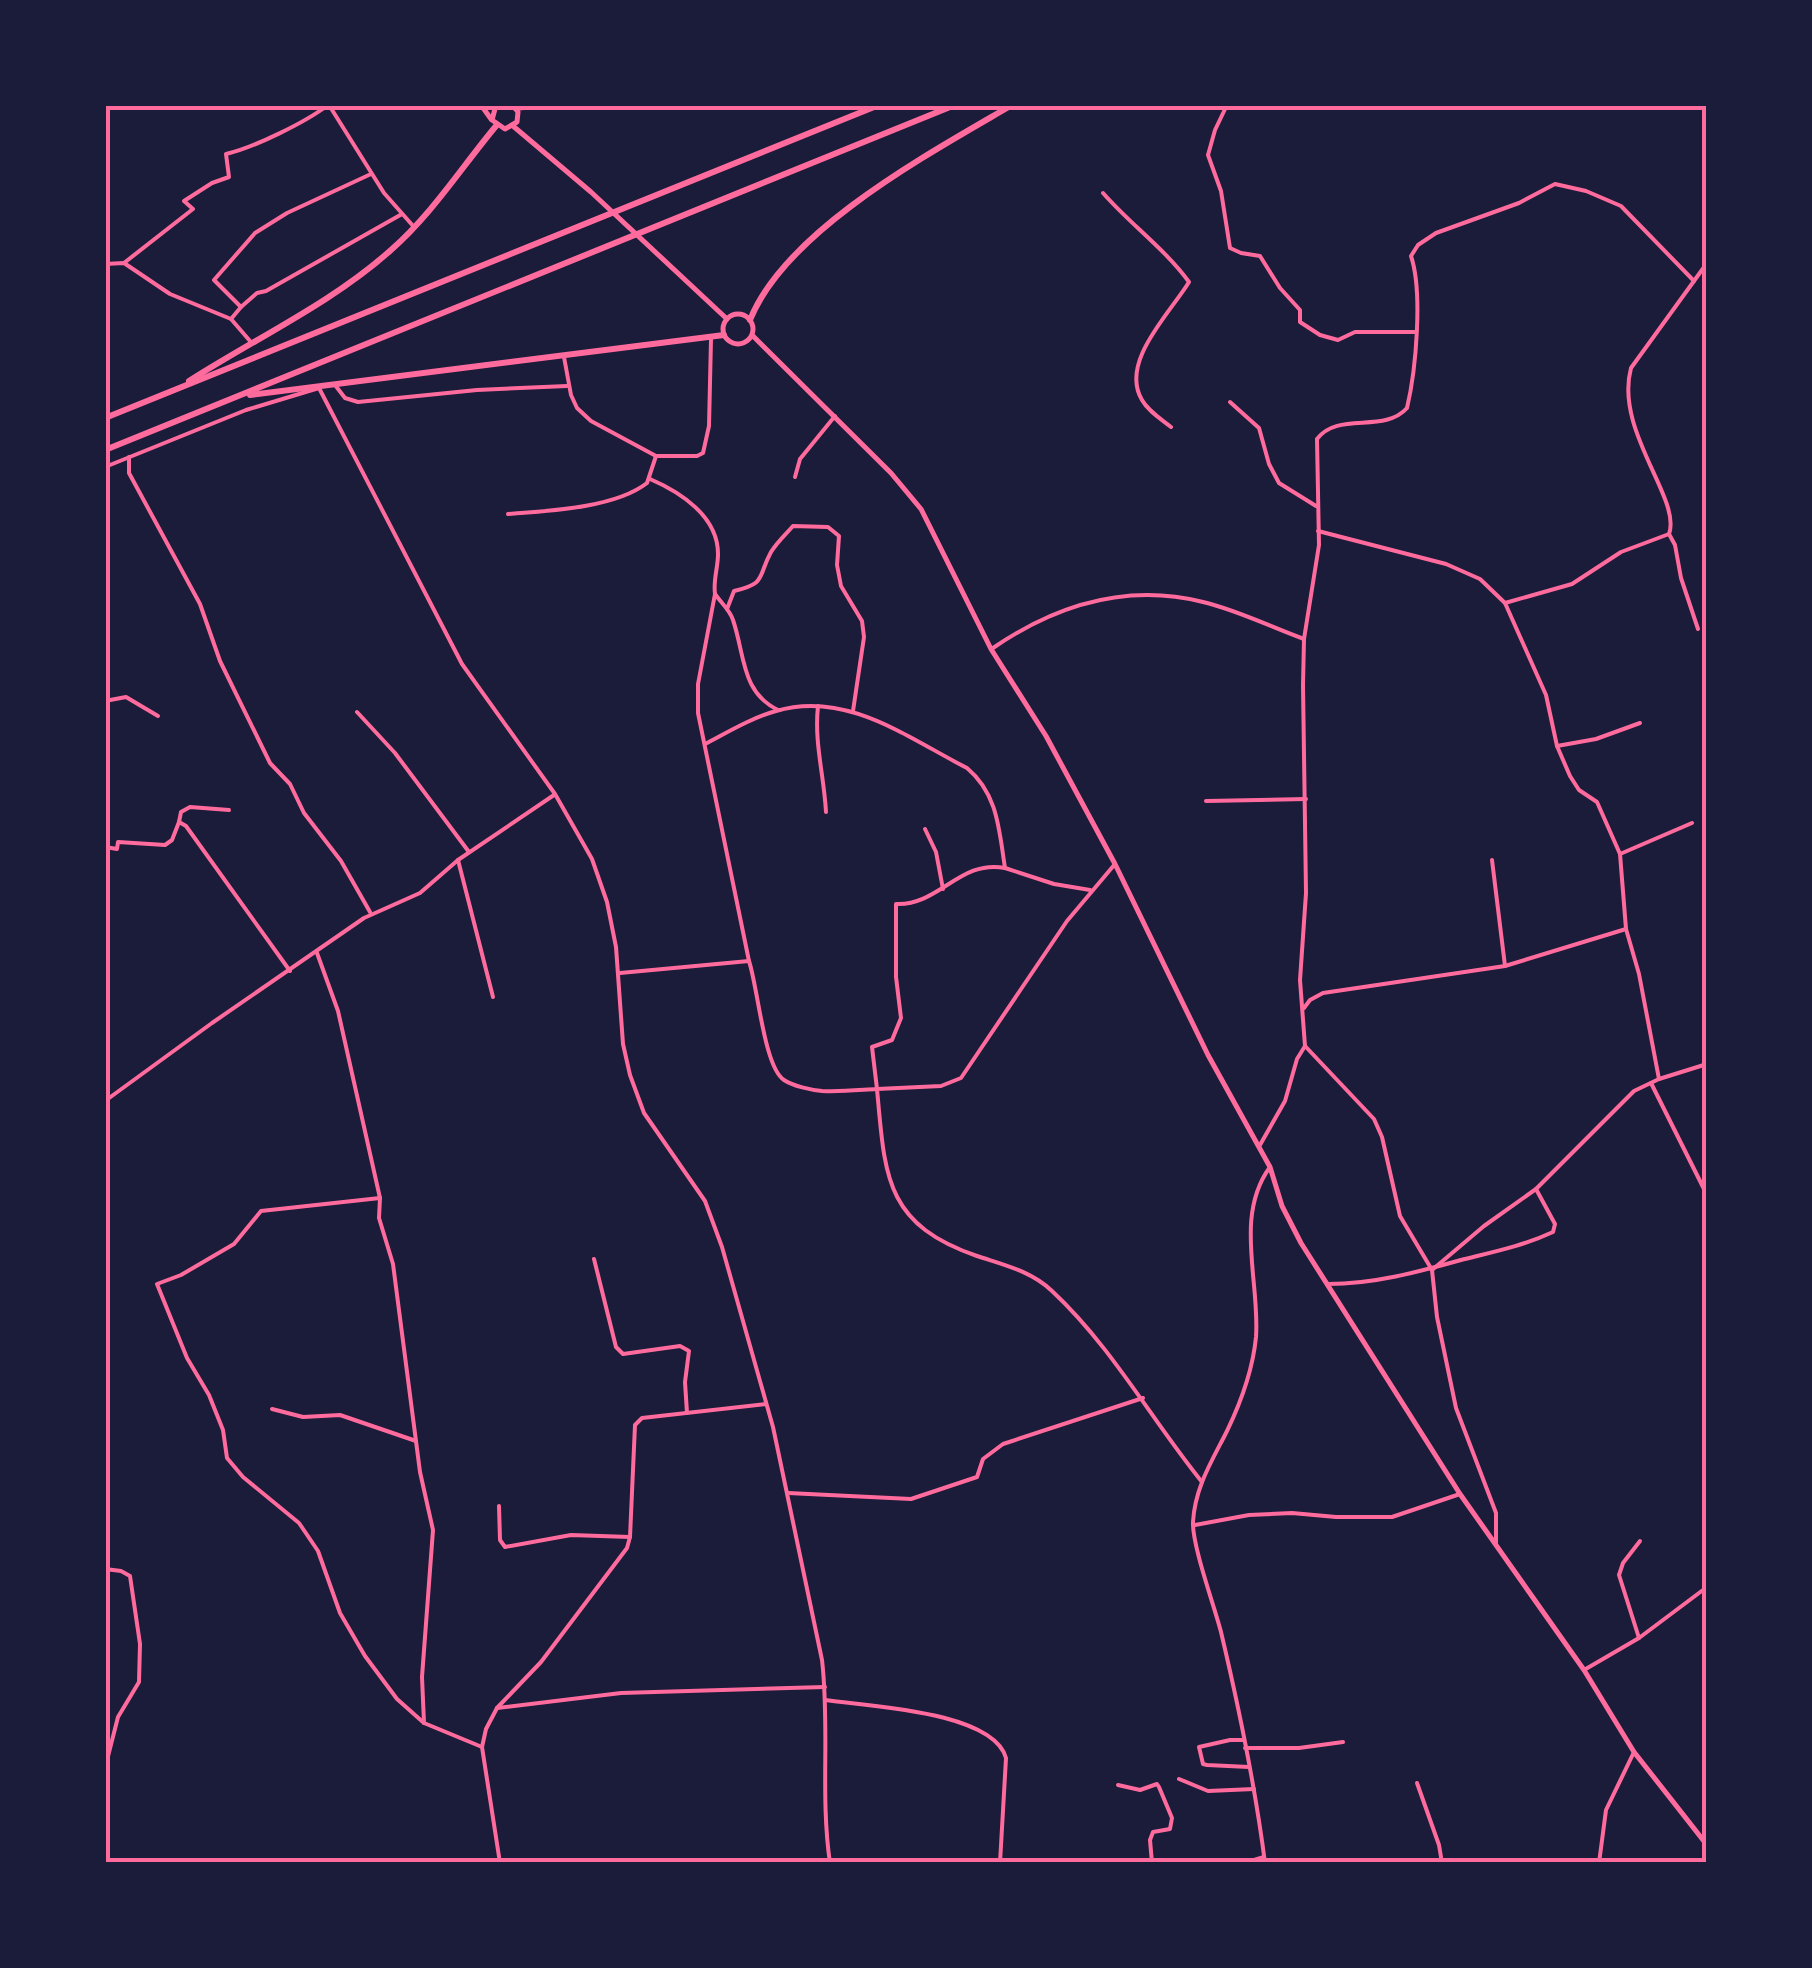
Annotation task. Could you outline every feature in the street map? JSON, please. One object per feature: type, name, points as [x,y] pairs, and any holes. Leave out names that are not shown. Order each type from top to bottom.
[{"type":"highway","points":[[514,106],[541,105]]},
{"type":"highway","points":[[105,418],[879,105]]},
{"type":"highway","points":[[105,450],[955,105]]},
{"type":"highway","points":[[750,320],[764,292],[806,244],[909,165],[1012,105]]},
{"type":"highway","points":[[175,390],[341,288],[390,251],[446,193],[494,123]]},
{"type":"highway","points":[[239,397],[724,335]]},
{"type":"main road","points":[[481,105],[494,123],[504,129],[514,126],[518,117],[514,106]]},
{"type":"main road","points":[[494,123],[496,105]]},
{"type":"main road","points":[[514,126],[727,319]]},
{"type":"main road","points":[[727,319],[736,314],[750,320],[753,336],[891,472],[920,508],[991,649],[1046,736],[1115,864],[1270,1167],[1282,1206],[1327,1284],[1460,1494],[1584,1670],[1634,1752],[1707,1845]]},
{"type":"main road","points":[[727,319],[724,335],[728,340],[740,344],[753,336]]},
{"type":"street","points":[[105,112],[111,105]]},
{"type":"street","points":[[105,264],[124,263],[193,209],[184,201],[230,177],[226,154],[328,105],[371,174],[414,227]]},
{"type":"street","points":[[1228,105],[1208,154],[1221,191],[1230,248],[1260,256],[1300,310],[1300,322],[1320,335],[1338,340],[1355,332],[1415,332]]},
{"type":"street","points":[[240,307],[214,280],[255,233],[287,213],[371,174]]},
{"type":"street","points":[[1258,1149],[1285,1101],[1304,1046],[1300,980],[1306,893],[1304,639],[1318,559],[1316,439],[1333,426],[1375,422],[1403,414],[1409,404],[1415,332],[1415,269],[1411,256],[1418,245],[1436,233],[1519,203],[1555,184],[1586,191],[1621,206],[1694,281]]},
{"type":"street","points":[[1102,192],[1189,282],[1155,327],[1135,380],[1142,400],[1171,427]]},
{"type":"street","points":[[230,318],[257,293],[402,214]]},
{"type":"street","points":[[124,263],[170,294],[230,318],[250,342]]},
{"type":"street","points":[[1505,604],[1572,584],[1620,552],[1669,534],[1669,510],[1634,429],[1627,384],[1630,368],[1707,263]]},
{"type":"street","points":[[564,355],[567,386],[577,408],[590,421],[656,456],[684,457],[703,453],[709,426],[710,339]]},
{"type":"street","points":[[335,385],[349,401],[358,402],[567,386]]},
{"type":"street","points":[[105,467],[246,410],[319,388],[462,664],[554,794],[598,872],[620,972],[624,1044],[637,1098],[704,1201],[722,1247],[788,1493],[825,1687],[825,1830],[830,1863]]},
{"type":"street","points":[[1230,402],[1258,428],[1279,483],[1316,506]]},
{"type":"street","points":[[796,478],[800,459],[834,416]]},
{"type":"street","points":[[508,514],[559,510],[640,489],[650,479],[656,456]]},
{"type":"street","points":[[129,457],[129,473],[200,604],[220,660],[270,763],[290,784],[304,813],[341,861],[371,914]]},
{"type":"street","points":[[650,479],[679,492],[701,513],[718,548],[715,594],[697,699],[749,961],[758,988],[768,1054],[783,1080],[820,1091],[941,1086],[961,1078],[1090,890],[1115,864]]},
{"type":"street","points":[[727,609],[734,591],[752,587],[763,576],[770,554],[793,526],[828,527],[839,536],[837,565],[841,586],[862,621],[864,636],[854,711]]},
{"type":"street","points":[[1318,531],[1446,564],[1480,579],[1505,604],[1546,695],[1557,746],[1579,790],[1597,802],[1620,854],[1626,930],[1659,1079]]},
{"type":"street","points":[[1669,534],[1698,629]]},
{"type":"street","points":[[715,594],[727,609],[754,692],[778,710]]},
{"type":"street","points":[[991,649],[1049,617],[1096,599],[1118,596],[1170,596],[1206,602],[1304,639]]},
{"type":"street","points":[[105,701],[126,698],[158,716]]},
{"type":"street","points":[[704,744],[778,710],[818,706],[854,711],[967,768],[978,778],[996,810],[1005,868]]},
{"type":"street","points":[[818,706],[817,758],[826,812]]},
{"type":"street","points":[[357,712],[395,753],[469,852]]},
{"type":"street","points":[[1557,746],[1596,740],[1640,722]]},
{"type":"street","points":[[105,1102],[212,1022],[371,914],[420,893],[458,860],[554,794]]},
{"type":"street","points":[[1206,800],[1306,799]]},
{"type":"street","points":[[105,848],[116,849],[118,842],[165,845],[172,840],[181,812],[190,807],[229,810]]},
{"type":"street","points":[[178,822],[186,826],[290,971]]},
{"type":"street","points":[[1620,854],[1692,823]]},
{"type":"street","points":[[925,829],[936,852],[943,889]]},
{"type":"street","points":[[458,860],[493,997]]},
{"type":"street","points":[[1492,860],[1505,966]]},
{"type":"street","points":[[1090,890],[1054,884],[1005,868],[976,868],[917,904],[896,904],[896,977],[901,1018],[892,1040],[872,1047],[886,1168],[900,1206],[948,1244],[1020,1270],[1050,1289],[1124,1372],[1167,1439],[1202,1482]]},
{"type":"street","points":[[1302,1010],[1323,993],[1505,966],[1626,930]]},
{"type":"street","points":[[316,953],[338,1011],[380,1198],[379,1218],[392,1264],[416,1442],[433,1530],[422,1677],[424,1723]]},
{"type":"street","points":[[620,972],[749,961]]},
{"type":"street","points":[[1304,1046],[1374,1119],[1382,1137],[1400,1216],[1432,1270],[1437,1318],[1456,1408],[1496,1514],[1496,1544]]},
{"type":"street","points":[[1432,1270],[1536,1189],[1623,1099],[1651,1082],[1707,1064]]},
{"type":"street","points":[[1651,1082],[1707,1195]]},
{"type":"street","points":[[1244,1863],[1265,1860],[1246,1748],[1192,1525],[1202,1482],[1229,1426],[1253,1359],[1256,1312],[1250,1266],[1254,1203],[1256,1189],[1270,1167]]},
{"type":"street","points":[[1327,1284],[1350,1284],[1432,1270],[1516,1247],[1553,1232],[1555,1224],[1536,1189]]},
{"type":"street","points":[[380,1198],[260,1211],[234,1244],[181,1275],[157,1284],[187,1358],[209,1395],[228,1458],[243,1477],[299,1523],[318,1551],[350,1634],[397,1700],[424,1723],[482,1748]]},
{"type":"street","points":[[594,1260],[616,1348],[622,1354],[680,1346],[690,1351],[685,1382],[687,1413]]},
{"type":"street","points":[[788,1493],[912,1499],[977,1477],[984,1459],[1003,1444],[1142,1398]]},
{"type":"street","points":[[500,1863],[482,1748],[486,1730],[497,1708],[541,1662],[593,1590],[622,1558],[630,1537],[634,1425],[642,1418],[766,1404]]},
{"type":"street","points":[[272,1409],[303,1417],[340,1415],[416,1442]]},
{"type":"street","points":[[1192,1525],[1292,1513],[1392,1517],[1460,1494]]},
{"type":"street","points":[[500,1506],[500,1540],[504,1547],[571,1535],[630,1537]]},
{"type":"street","points":[[1639,1638],[1619,1575],[1623,1562],[1640,1541]]},
{"type":"street","points":[[105,1569],[130,1576],[140,1644],[138,1682],[118,1717],[105,1768]]},
{"type":"street","points":[[1584,1670],[1639,1638],[1707,1586]]},
{"type":"street","points":[[497,1708],[621,1693],[825,1687]]},
{"type":"street","points":[[825,1700],[954,1719],[984,1733],[999,1746],[1006,1758],[1000,1863]]},
{"type":"street","points":[[1244,1740],[1199,1747],[1201,1759],[1207,1765],[1250,1767]]},
{"type":"street","points":[[1246,1748],[1299,1748],[1343,1742]]},
{"type":"street","points":[[1599,1863],[1606,1810],[1634,1752]]},
{"type":"street","points":[[1179,1778],[1208,1792],[1254,1789]]},
{"type":"street","points":[[1417,1783],[1442,1863]]},
{"type":"street","points":[[1118,1785],[1140,1790],[1157,1784],[1160,1787],[1172,1818],[1170,1828],[1154,1832],[1150,1840],[1152,1863]]}]
